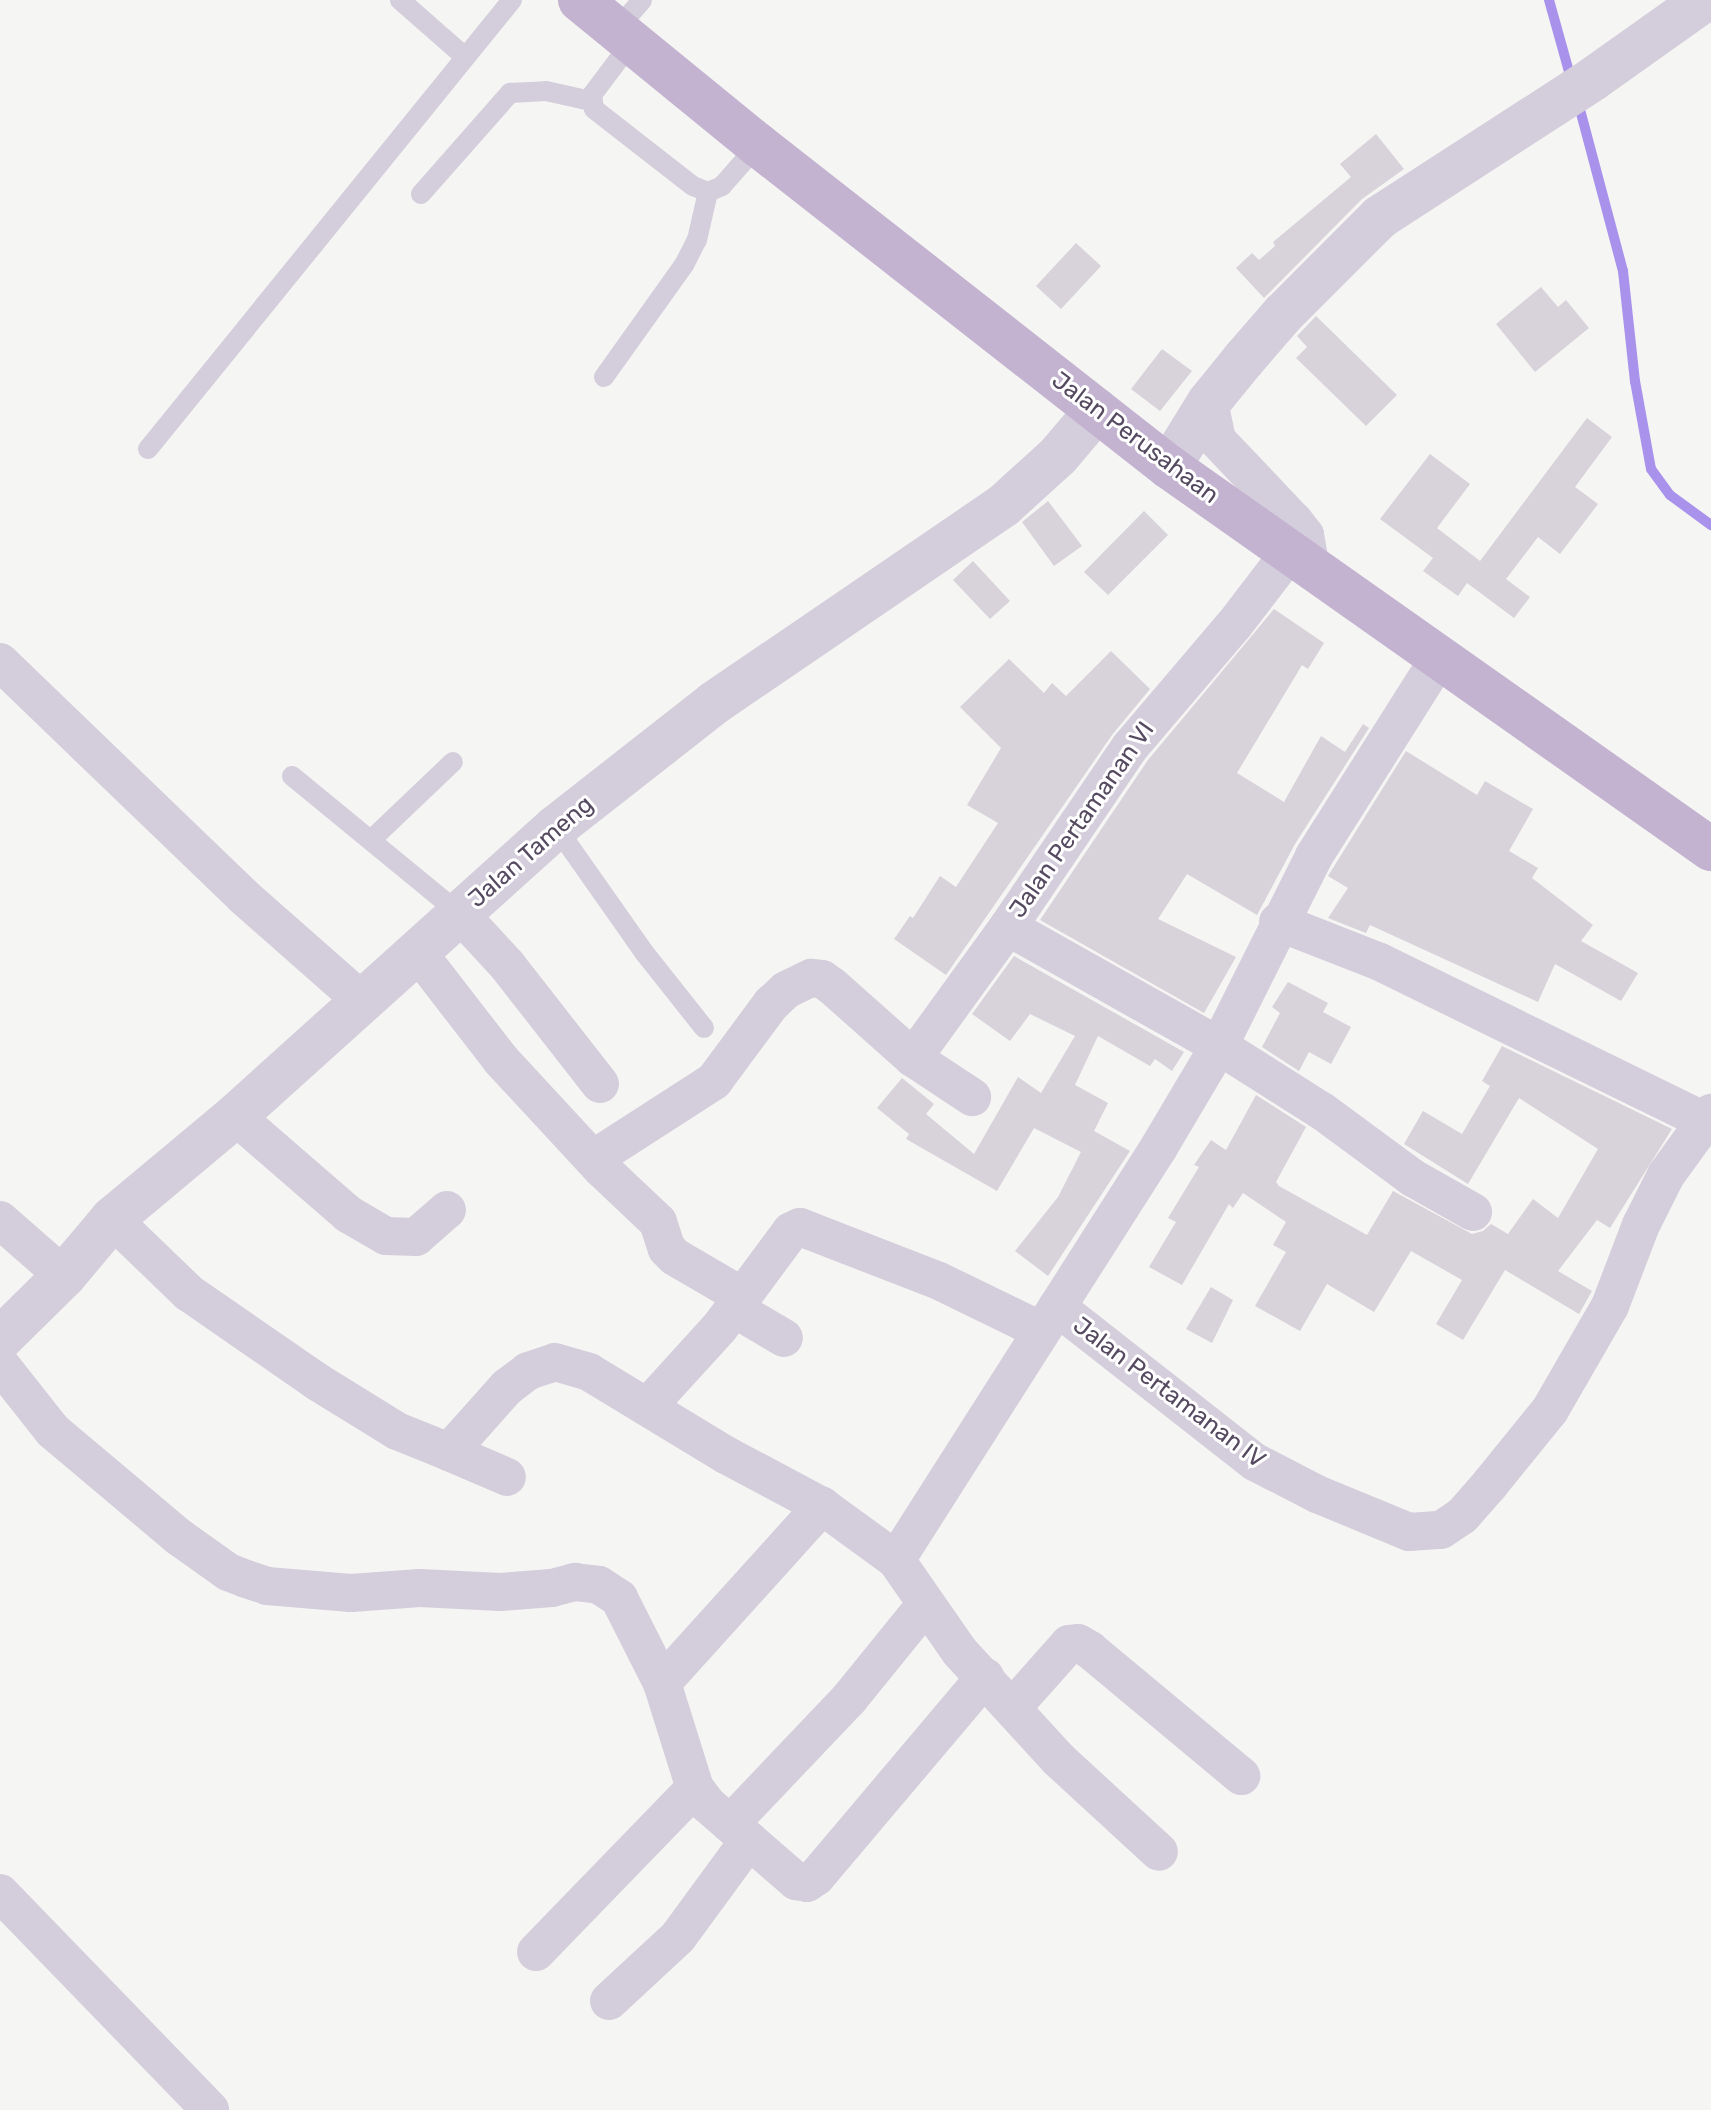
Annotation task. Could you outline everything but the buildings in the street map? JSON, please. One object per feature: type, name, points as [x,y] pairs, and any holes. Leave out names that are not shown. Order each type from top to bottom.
[{"type":"main road","name":"Jalan Perusahaan","points":[[580,0],[630,24],[758,145],[1169,467],[1438,660],[1711,849]]},
{"type":"street","points":[[1169,467],[1209,402],[1283,314],[1380,217],[1538,116],[1704,0]]},
{"type":"street","points":[[1209,402],[1217,440],[1305,535],[1301,560]]},
{"type":"street","name":"Jalan Tameng","points":[[2,1339],[64,1276],[112,1219],[235,1116],[556,827],[714,703],[1003,506],[1058,456],[1097,410]]},
{"type":"street","name":"Jalan Pertamanan VI","points":[[913,1058],[1008,927],[1130,747],[1234,625],[1301,560]]},
{"type":"street","points":[[896,1560],[1159,1147],[1219,1046],[1278,922],[1314,856],[1438,660]]},
{"type":"street","points":[[0,662],[243,896],[361,1000]]},
{"type":"street","points":[[459,913],[507,965],[600,1084]]},
{"type":"street","points":[[1278,922],[1380,962],[1708,1117]]},
{"type":"street","points":[[1008,927],[1219,1046],[1322,1111],[1413,1178],[1473,1212]]},
{"type":"street","points":[[416,950],[501,1060],[593,1159],[658,1222],[662,1240],[675,1257],[784,1338]]},
{"type":"street","points":[[593,1159],[714,1081],[771,1004],[799,982],[822,979],[913,1058],[972,1097]]},
{"type":"street","points":[[235,1116],[348,1214],[386,1236],[416,1237],[447,1210]]},
{"type":"street","name":"Jalan Pertamanan IV","points":[[738,1302],[791,1231],[800,1227],[939,1281],[1048,1318],[1255,1462],[1317,1494],[1409,1532],[1441,1530],[1462,1516],[1550,1410],[1610,1306],[1641,1225],[1666,1175],[1708,1117]]},
{"type":"street","points":[[112,1219],[189,1293],[316,1381],[397,1431],[507,1477]]},
{"type":"street","points":[[0,1220],[64,1276]]},
{"type":"street","points":[[649,1405],[738,1302]]},
{"type":"street","points":[[2,1339],[53,1431],[179,1537],[228,1572],[267,1586],[351,1593],[420,1588],[500,1592],[552,1588],[575,1582],[599,1585],[619,1598],[662,1683],[695,1788],[739,1832],[796,1881],[807,1883],[845,1844],[900,1774],[985,1677]]},
{"type":"street","points":[[449,1452],[507,1387],[541,1364],[555,1362],[589,1372],[649,1405],[726,1455],[822,1506],[896,1560],[960,1652],[1058,1759],[1159,1852]]},
{"type":"street","points":[[662,1683],[822,1506]]},
{"type":"street","points":[[609,2001],[678,1937],[739,1832],[925,1605]]},
{"type":"street","points":[[1013,1707],[1069,1644],[1078,1643],[1241,1776]]},
{"type":"street","points":[[536,1952],[695,1788]]},
{"type":"street","points":[[0,1893],[210,2110]]},
{"type":"lane","points":[[400,0],[464,56]]},
{"type":"lane","points":[[148,449],[512,0]]},
{"type":"lane","points":[[630,24],[591,101],[594,109],[693,186],[708,192],[722,186],[758,145]]},
{"type":"lane","points":[[421,194],[510,93],[546,91],[591,101]]},
{"type":"lane","points":[[604,377],[684,265],[697,240],[708,192]]},
{"type":"lane","points":[[371,840],[453,762]]},
{"type":"lane","points":[[292,776],[459,913]]},
{"type":"lane","points":[[556,827],[643,951],[704,1028]]},
{"type":"waterway","points":[[1549,0],[1571,79]]},
{"type":"waterway","points":[[1578,102],[1623,271],[1635,381],[1651,469],[1670,495],[1711,525]]}]
